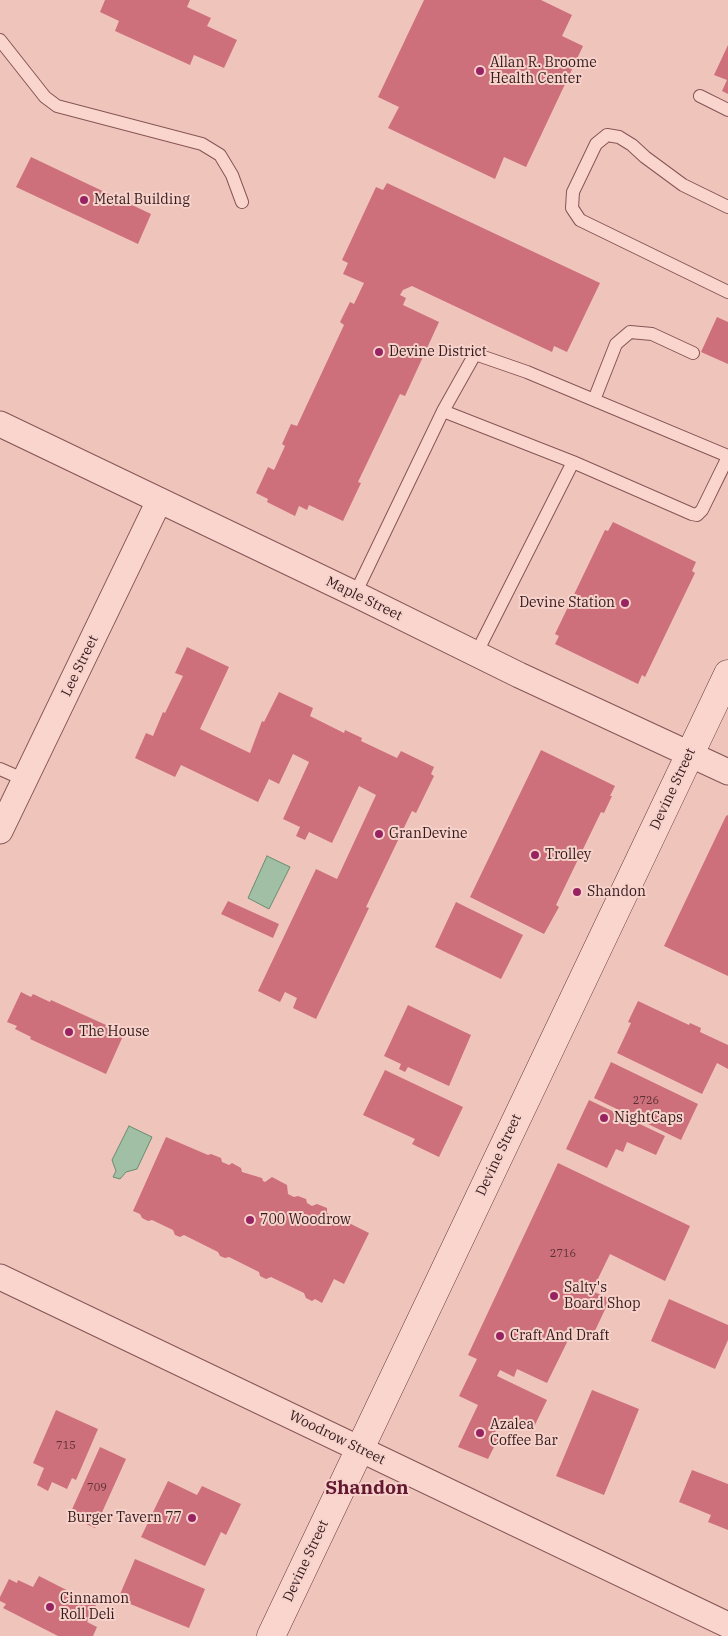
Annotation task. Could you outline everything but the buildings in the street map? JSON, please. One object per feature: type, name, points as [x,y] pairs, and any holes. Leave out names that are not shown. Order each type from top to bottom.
[{"type":"main road","name":"Devine Street","points":[[271,1636],[728,674]]},
{"type":"street","name":"Maple Street","points":[[0,424],[476,654],[728,772]]},
{"type":"street","name":"Lee Street","points":[[0,831],[160,501]]},
{"type":"street","name":"Woodrow Street","points":[[0,1277],[728,1624]]},
{"type":"lane","points":[[0,40],[45,97],[57,106],[202,144],[220,155],[232,175],[242,202]]},
{"type":"lane","points":[[700,96],[728,110]]},
{"type":"lane","points":[[728,207],[683,185],[619,136],[607,135],[596,144],[573,192],[572,208],[580,220],[728,292]]},
{"type":"lane","points":[[594,400],[616,344],[630,332],[652,334],[693,353]]},
{"type":"lane","points":[[354,594],[443,411],[475,354],[527,372],[728,456],[702,510],[697,515],[573,462],[443,411]]},
{"type":"lane","points":[[476,654],[573,462]]},
{"type":"lane","points":[[0,769],[25,780]]},
{"type":"shaded area","points":[[267,856],[290,867],[269,909],[248,898]]},
{"type":"shaded area","points":[[129,1126],[152,1137],[137,1169],[126,1172],[120,1179],[113,1177],[116,1171],[112,1160]]},
{"type":"place","name":"Allan R. Broome Health Center","points":[[480,71]]},
{"type":"place","name":"Metal Building","points":[[84,200]]},
{"type":"place","name":"Devine District","points":[[379,352]]},
{"type":"place","name":"Devine Station","points":[[625,603]]},
{"type":"place","name":"GranDevine","points":[[379,834]]},
{"type":"place","name":"Trolley","points":[[535,855]]},
{"type":"place","name":"Shandon","points":[[577,892]]},
{"type":"place","name":"The House","points":[[69,1032]]},
{"type":"place","name":"NightCaps","points":[[604,1118]]},
{"type":"place","name":"700 Woodrow","points":[[250,1220]]},
{"type":"place","name":"Salty's Board Shop","points":[[554,1296]]},
{"type":"place","name":"Craft And Draft","points":[[500,1336]]},
{"type":"place","name":"Azalea Coffee Bar","points":[[480,1433]]},
{"type":"place","name":"Burger Tavern 77","points":[[192,1518]]},
{"type":"place","name":"Cinnamon Roll Deli","points":[[50,1607]]},
{"type":"district","name":"Shandon","points":[[367,1489]]}]
